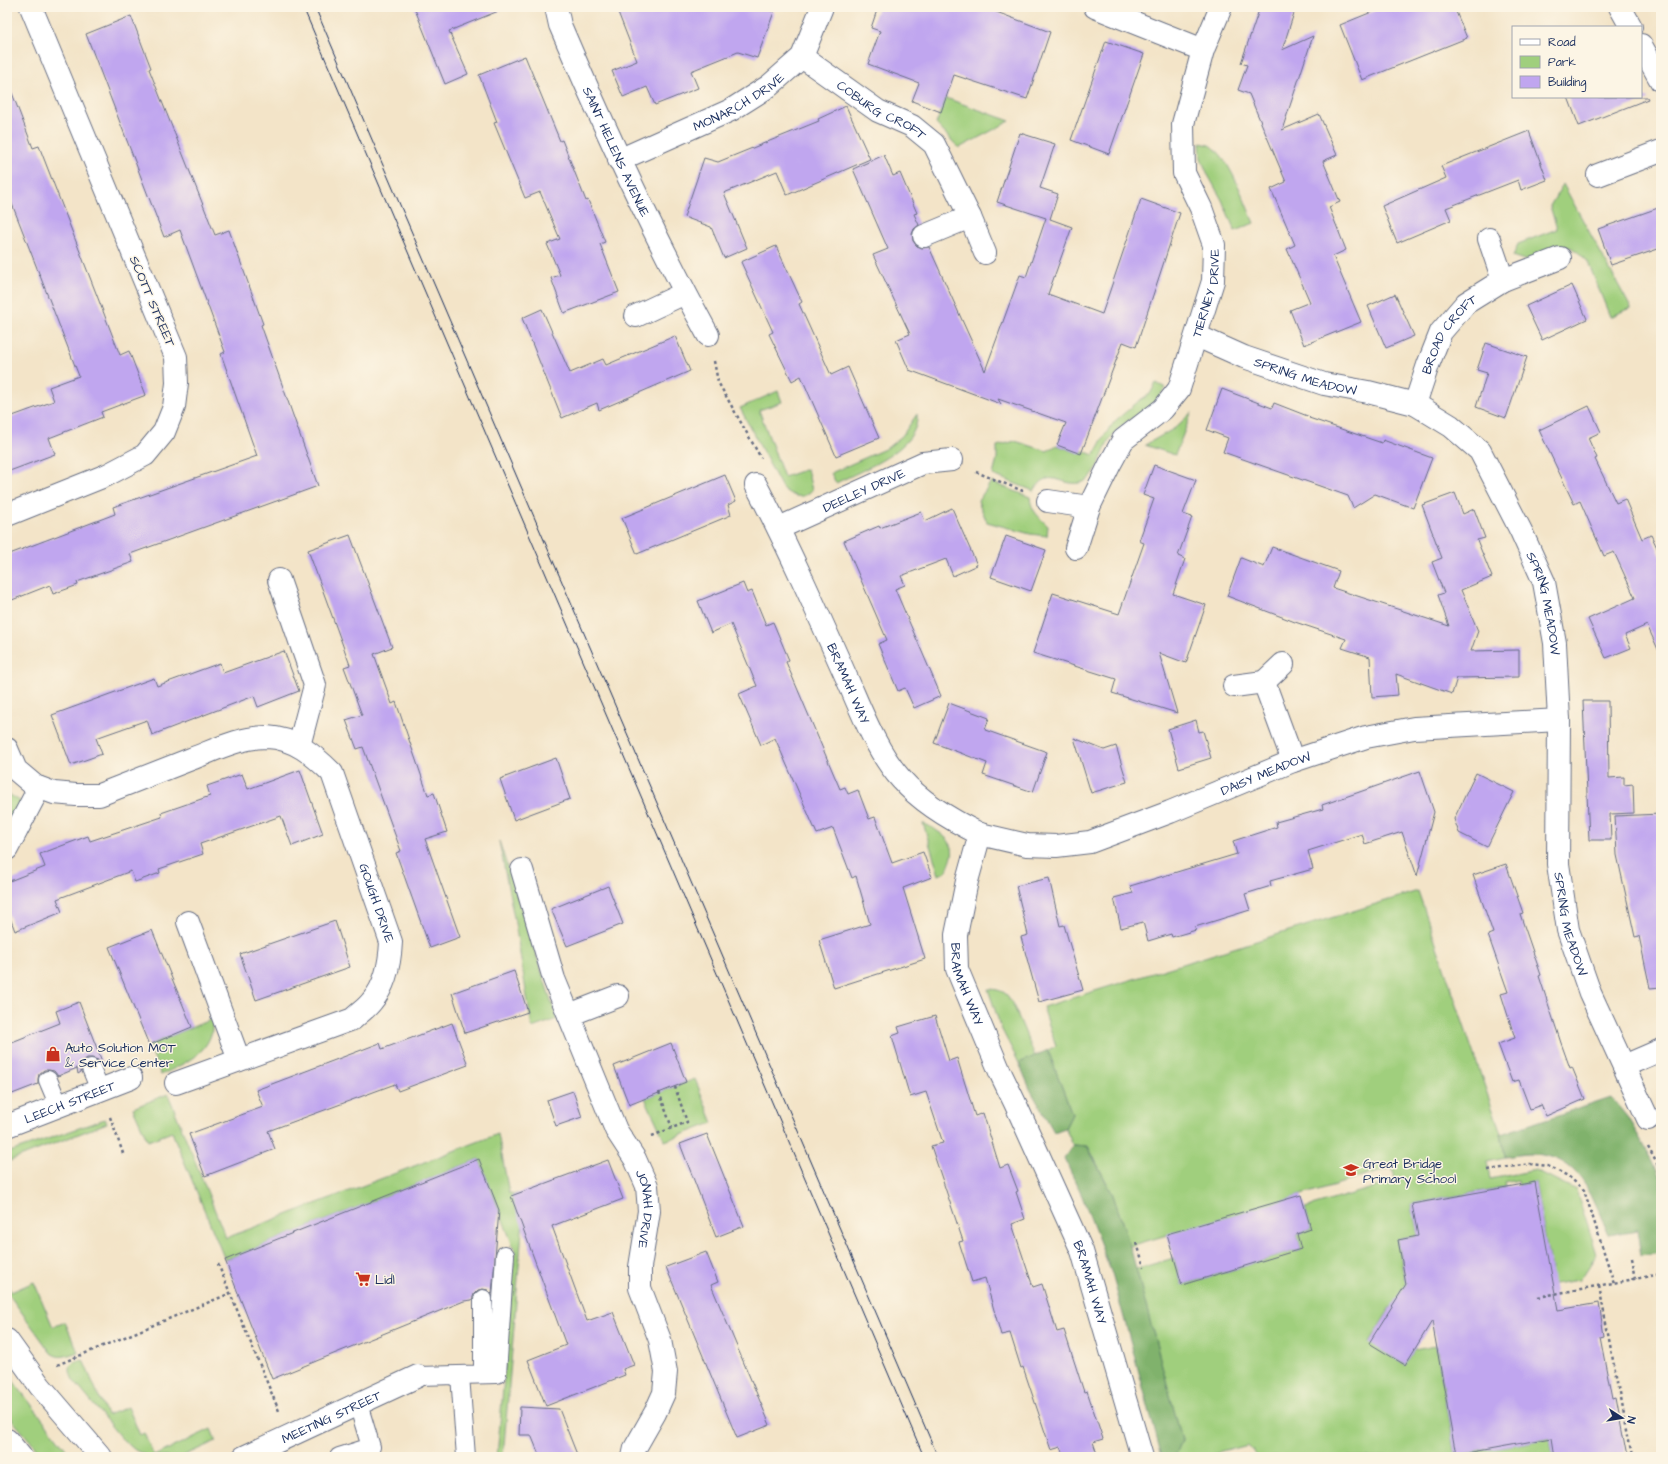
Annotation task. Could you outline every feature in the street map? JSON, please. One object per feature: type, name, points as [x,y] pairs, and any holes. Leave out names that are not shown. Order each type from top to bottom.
[{"type":"main road","name":"SCOTT STREET","points":[[7,515],[107,475],[145,455],[164,432],[174,407],[177,383],[176,357],[31,7]]},
{"type":"main road","name":"SAINT HELENS AVENUE","points":[[556,7],[560,25],[619,160],[685,293],[708,335]]},
{"type":"main road","name":"MONARCH DRIVE","points":[[619,160],[731,110],[769,86],[802,57],[822,7]]},
{"type":"main road","points":[[1095,7],[1203,50]]},
{"type":"main road","name":"TIERNEY DRIVE","points":[[1076,548],[1089,507],[1123,440],[1163,409],[1179,389],[1197,336],[1212,281],[1214,245],[1201,208],[1184,173],[1183,124],[1203,50],[1221,7]]},
{"type":"main road","points":[[1620,7],[1630,26]]},
{"type":"main road","points":[[1642,47],[1661,81]]},
{"type":"main road","name":"COBURG CROFT","points":[[802,57],[878,111],[912,126],[934,144],[970,216],[985,253]]},
{"type":"main road","points":[[1598,175],[1661,151]]},
{"type":"main road","points":[[924,236],[970,216]]},
{"type":"main road","points":[[1489,239],[1503,280]]},
{"type":"main road","name":"BROAD CROFT","points":[[1415,404],[1441,332],[1466,303],[1503,280],[1560,258]]},
{"type":"main road","points":[[636,316],[685,293]]},
{"type":"main road","name":"SPRING MEADOW","points":[[1197,336],[1244,357],[1324,384],[1368,392],[1415,404],[1451,426],[1480,451],[1522,530],[1544,582],[1555,643],[1559,720],[1558,864],[1568,930],[1590,993],[1648,1119]]},
{"type":"main road","name":"DEELEY DRIVE","points":[[779,528],[923,463],[952,460]]},
{"type":"main road","name":"BRAMAH WAY","points":[[756,485],[779,528],[877,744],[900,779],[924,800],[951,820],[980,834],[967,881],[956,935],[957,969],[1000,1072],[1082,1251],[1142,1457]]},
{"type":"main road","points":[[1048,501],[1089,507]]},
{"type":"main road","points":[[279,580],[314,685],[299,746]]},
{"type":"main road","points":[[1234,686],[1264,682],[1283,664]]},
{"type":"main road","points":[[1264,682],[1293,761]]},
{"type":"main road","name":"DAISY MEADOW","points":[[980,834],[1027,844],[1056,846],[1090,842],[1170,812],[1293,761],[1366,737],[1414,728],[1559,720]]},
{"type":"main road","name":"GOUGH DRIVE","points":[[7,749],[16,770],[35,786],[54,793],[76,795],[99,795],[237,741],[267,737],[299,746],[314,755],[332,773],[391,942],[390,962],[383,982],[372,1001],[353,1018],[176,1083]]},
{"type":"main road","points":[[7,849],[40,788]]},
{"type":"main road","name":"JONAH DRIVE","points":[[522,870],[554,979],[616,1130],[635,1159],[647,1186],[649,1211],[640,1267],[640,1288],[660,1340],[666,1372],[664,1393],[655,1413],[635,1448],[633,1457]]},
{"type":"main road","points":[[188,922],[239,1060]]},
{"type":"main road","points":[[569,1015],[618,996]]},
{"type":"main road","points":[[1624,1066],[1661,1050]]},
{"type":"main road","name":"LEECH STREET","points":[[7,1126],[131,1078]]},
{"type":"main road","points":[[7,1340],[40,1386],[101,1457]]},
{"type":"main road","name":"MEETING STREET","points":[[244,1457],[418,1376]]},
{"type":"main road","points":[[7,1440],[21,1457]]},
{"type":"lane","points":[[91,1068],[100,1090]]},
{"type":"lane","points":[[48,1080],[59,1106]]},
{"type":"lane","points":[[418,1376],[497,1374],[505,1255]]},
{"type":"lane","points":[[483,1299],[483,1374]]},
{"type":"lane","points":[[460,1375],[466,1457]]},
{"type":"lane","points":[[339,1457],[371,1447],[358,1404]]},
{"type":"path","points":[[708,335],[718,382],[767,468],[751,474],[756,485]]},
{"type":"path","points":[[952,460],[987,477],[1048,501]]},
{"type":"path","points":[[627,1146],[687,1122],[675,1087]]},
{"type":"path","points":[[100,1090],[124,1156]]},
{"type":"path","points":[[659,1092],[672,1128]]},
{"type":"path","points":[[1488,1170],[1530,1164],[1548,1166],[1568,1176],[1584,1190],[1614,1283]]},
{"type":"path","points":[[1137,1243],[1144,1266]]},
{"type":"path","points":[[1632,1258],[1636,1279]]},
{"type":"path","points":[[218,1264],[280,1413]]},
{"type":"path","points":[[1538,1297],[1661,1274]]},
{"type":"path","points":[[1599,1286],[1631,1456],[1628,1457]]},
{"type":"path","points":[[52,1367],[231,1294]]},
{"type":"green space","points":[[946,98],[1010,121],[959,148],[936,124]]},
{"type":"green space","points":[[1200,143],[1210,145],[1224,159],[1236,181],[1254,223],[1235,231],[1222,200],[1208,175],[1201,158]]},
{"type":"green space","points":[[1563,184],[1631,308],[1610,317],[1588,262],[1572,248],[1563,246],[1525,260],[1513,256],[1518,244],[1557,229],[1550,206]]},
{"type":"green space","points":[[1156,383],[1166,388],[1154,402],[1125,423],[1115,433],[1110,439],[1099,464],[1092,475],[1083,482],[1069,483],[1057,479],[1045,480],[1040,483],[1034,491],[993,475],[997,459],[997,446],[1015,441],[1047,451],[1057,445],[1081,454],[1083,451],[1094,455],[1104,436],[1115,421],[1140,400],[1150,394]]},
{"type":"green space","points":[[778,391],[782,402],[759,410],[784,477],[807,469],[812,490],[801,496],[793,495],[782,488],[740,408]]},
{"type":"green space","points":[[1192,412],[1175,455],[1145,445],[1175,428]]},
{"type":"green space","points":[[917,414],[916,426],[910,438],[900,448],[874,465],[836,483],[831,473],[887,448],[902,436]]},
{"type":"green space","points":[[991,482],[1030,497],[1034,510],[1048,526],[1047,536],[1030,534],[987,522],[978,501]]},
{"type":"green space","points":[[7,793],[23,803],[7,831]]},
{"type":"green space","points":[[923,823],[944,836],[951,845],[952,856],[947,871],[939,875]]},
{"type":"green space","points":[[499,841],[557,1019],[532,1028],[515,923]]},
{"type":"green space","name":"Great Bridge Primary School","points":[[1418,891],[1501,1134],[1505,1157],[1487,1161],[1490,1179],[1536,1170],[1576,1190],[1597,1254],[1580,1280],[1547,1285],[1544,1271],[1551,1270],[1535,1182],[1519,1185],[1518,1180],[1504,1183],[1505,1187],[1412,1204],[1418,1236],[1398,1240],[1404,1278],[1425,1275],[1408,1317],[1391,1307],[1369,1342],[1405,1365],[1414,1350],[1436,1346],[1456,1455],[1551,1438],[1554,1457],[1259,1457],[1248,1445],[1203,1457],[1175,1457],[1182,1440],[1136,1269],[1174,1258],[1182,1285],[1301,1249],[1297,1234],[1311,1229],[1305,1208],[1396,1181],[1392,1168],[1130,1246],[1113,1195],[1088,1146],[1073,1145],[1065,1128],[1072,1114],[1048,1050],[1056,1046],[1043,1007]]},
{"type":"green space","points":[[988,989],[1002,992],[1009,998],[1035,1056],[1019,1063],[1001,1028]]},
{"type":"green space","points":[[212,1019],[212,1030],[209,1040],[204,1048],[180,1066],[161,1075],[149,1045]]},
{"type":"green space","points":[[1048,1050],[1072,1114],[1065,1128],[1054,1132],[1030,1089],[1019,1063]]},
{"type":"green space","points":[[695,1079],[713,1123],[665,1141],[645,1098]]},
{"type":"green space","points":[[168,1094],[226,1238],[498,1134],[509,1193],[525,1195],[503,1457],[497,1457],[515,1251],[479,1159],[225,1260],[172,1132],[148,1141],[133,1108]]},
{"type":"green space","points":[[1611,1097],[1628,1118],[1653,1161],[1661,1180],[1661,1253],[1641,1256],[1637,1230],[1609,1235],[1582,1180],[1572,1169],[1561,1161],[1547,1156],[1529,1154],[1505,1157],[1501,1134]]},
{"type":"green space","points":[[105,1119],[107,1123],[7,1162],[7,1153]]},
{"type":"green space","points":[[1073,1145],[1087,1146],[1113,1195],[1130,1246],[1182,1440],[1175,1457],[1162,1457],[1112,1274],[1082,1196],[1064,1158]]},
{"type":"green space","points":[[34,1282],[53,1327],[65,1322],[78,1352],[61,1357],[51,1353],[7,1292],[7,1283],[11,1292]]},
{"type":"green space","points":[[83,1360],[107,1415],[128,1407],[140,1435],[144,1433],[154,1456],[211,1429],[216,1441],[181,1457],[149,1457],[135,1450],[121,1438],[73,1380],[70,1372],[71,1366]]},
{"type":"green space","points":[[7,1373],[72,1457],[44,1457],[13,1421],[7,1411]]},
{"type":"building","points":[[414,7],[506,8],[449,31],[468,74],[445,84]]},
{"type":"building","points":[[616,7],[760,7],[774,12],[757,58],[738,52],[691,71],[698,88],[655,105],[647,87],[623,97],[612,71],[637,61]]},
{"type":"building","points":[[878,7],[983,7],[1050,32],[1027,99],[954,75],[941,112],[912,101],[919,83],[868,64],[880,31],[871,28]]},
{"type":"building","points":[[1260,7],[1296,7],[1282,50],[1313,36],[1282,130],[1319,114],[1337,155],[1323,161],[1340,202],[1329,207],[1346,250],[1333,256],[1361,322],[1304,345],[1290,310],[1310,302],[1287,249],[1295,245],[1271,189],[1286,182],[1249,94],[1238,90],[1247,65],[1241,63]]},
{"type":"building","points":[[1384,7],[1454,7],[1467,38],[1362,80],[1340,25]]},
{"type":"building","points":[[131,16],[151,68],[149,69],[215,235],[229,230],[263,324],[261,325],[318,486],[130,554],[133,562],[77,582],[78,585],[53,594],[50,585],[7,602],[7,555],[115,514],[113,507],[257,456],[221,354],[225,352],[180,230],[164,237],[86,34]]},
{"type":"building","points":[[1106,41],[1144,54],[1109,154],[1071,140]]},
{"type":"building","points":[[525,56],[560,141],[562,140],[586,201],[588,200],[605,242],[600,244],[619,292],[564,313],[551,278],[560,275],[547,244],[560,239],[540,192],[525,198],[494,123],[497,122],[479,75]]},
{"type":"building","points":[[9,85],[33,148],[39,146],[120,355],[129,351],[146,395],[101,412],[103,417],[49,438],[55,454],[7,472],[7,418],[54,401],[49,387],[79,376],[7,191],[7,86]]},
{"type":"building","points":[[1647,97],[1648,99],[1579,126],[1568,98]]},
{"type":"building","points":[[846,106],[870,159],[787,195],[777,171],[724,193],[747,248],[724,258],[711,227],[684,217],[704,158],[718,162],[819,121],[818,119]]},
{"type":"building","points":[[1529,131],[1547,180],[1521,190],[1518,180],[1446,208],[1451,220],[1397,243],[1382,206],[1446,178],[1441,166]]},
{"type":"building","points":[[1020,133],[1055,144],[1040,188],[1058,194],[1050,219],[1072,227],[1048,294],[1102,314],[1141,199],[1180,213],[1136,347],[1123,342],[1081,454],[1057,445],[1066,423],[998,399],[1001,404],[909,370],[896,340],[910,334],[873,255],[888,249],[853,169],[884,155],[893,176],[900,173],[917,213],[914,214],[919,225],[914,229],[912,234],[913,241],[917,246],[922,248],[929,247],[985,371],[1020,275],[1026,277],[1046,218],[997,202]]},
{"type":"building","points":[[1661,207],[1661,248],[1611,265],[1598,229]]},
{"type":"building","points":[[776,246],[802,302],[799,304],[831,375],[848,367],[879,438],[836,456],[801,376],[792,381],[769,334],[773,332],[741,262]]},
{"type":"building","points":[[1572,285],[1587,319],[1542,340],[1526,306]]},
{"type":"building","points":[[1395,294],[1414,336],[1386,348],[1368,306]]},
{"type":"building","points":[[542,309],[570,373],[603,359],[606,365],[675,336],[690,371],[599,410],[597,403],[562,418],[522,318]]},
{"type":"building","points":[[1486,343],[1527,357],[1506,418],[1476,407],[1487,373],[1477,370]]},
{"type":"building","points":[[1222,389],[1272,408],[1274,403],[1310,417],[1309,418],[1382,443],[1383,440],[1432,458],[1413,508],[1375,494],[1353,508],[1348,496],[1223,452],[1228,438],[1207,430]]},
{"type":"building","points":[[1589,406],[1601,432],[1588,438],[1597,458],[1595,459],[1616,503],[1625,499],[1642,539],[1651,535],[1661,556],[1661,656],[1647,625],[1625,635],[1631,648],[1606,658],[1588,619],[1635,598],[1614,552],[1604,556],[1580,501],[1574,504],[1539,430]]},
{"type":"building","points":[[1154,465],[1196,480],[1183,514],[1192,517],[1178,556],[1185,559],[1173,594],[1206,605],[1186,663],[1159,653],[1177,713],[1112,693],[1116,679],[1033,653],[1053,593],[1119,614],[1144,543],[1139,541],[1154,499],[1143,495]]},
{"type":"building","points":[[725,475],[736,501],[728,505],[731,515],[637,554],[622,518]]},
{"type":"building","points":[[1455,493],[1463,514],[1474,509],[1485,538],[1477,540],[1492,577],[1461,590],[1478,631],[1471,651],[1519,650],[1519,677],[1457,678],[1452,694],[1396,674],[1398,695],[1372,697],[1370,657],[1342,648],[1346,639],[1295,622],[1227,596],[1241,558],[1264,567],[1272,547],[1339,571],[1333,588],[1449,626],[1438,595],[1444,593],[1432,562],[1442,558],[1422,505]]},
{"type":"building","points":[[952,508],[977,565],[953,576],[946,559],[901,576],[905,585],[895,589],[941,696],[914,708],[905,688],[898,691],[878,644],[887,640],[844,541],[879,526],[880,528],[921,512],[925,521]]},
{"type":"building","points":[[350,535],[392,647],[374,654],[392,704],[396,702],[428,795],[434,793],[447,832],[425,839],[460,937],[430,948],[396,853],[401,851],[363,747],[357,749],[346,720],[362,715],[344,667],[350,665],[308,550]]},
{"type":"building","points":[[1006,536],[1046,550],[1031,591],[991,577]]},
{"type":"building","points":[[743,583],[747,593],[752,591],[766,625],[773,622],[789,660],[786,662],[840,789],[845,787],[848,794],[858,790],[869,819],[875,817],[892,863],[923,852],[932,877],[903,888],[925,959],[834,988],[819,940],[870,924],[856,876],[852,878],[833,828],[817,834],[775,738],[761,745],[739,694],[757,686],[731,624],[711,633],[698,601]]},
{"type":"building","points":[[284,651],[299,691],[258,707],[254,696],[152,735],[147,720],[96,738],[102,754],[71,765],[52,715],[154,678],[157,686],[220,663],[223,673]]},
{"type":"building","points":[[1583,701],[1608,701],[1609,778],[1624,777],[1624,785],[1633,784],[1634,813],[1610,814],[1611,840],[1589,840]]},
{"type":"building","points":[[949,703],[989,718],[985,730],[1047,752],[1033,792],[983,775],[987,763],[934,743]]},
{"type":"building","points":[[1196,720],[1199,732],[1203,731],[1211,758],[1179,768],[1168,729]]},
{"type":"building","points":[[1074,738],[1104,750],[1116,746],[1127,782],[1091,793]]},
{"type":"building","points":[[556,758],[570,799],[514,820],[500,779]]},
{"type":"building","points":[[300,770],[323,834],[292,846],[281,816],[200,844],[203,854],[159,869],[160,873],[135,882],[131,871],[57,899],[62,912],[15,931],[7,910],[7,882],[45,867],[40,854],[88,836],[90,841],[162,817],[161,813],[210,796],[207,786],[242,774],[248,789]]},
{"type":"building","points":[[1420,771],[1434,812],[1417,876],[1402,832],[1365,844],[1362,834],[1308,851],[1313,869],[1270,881],[1271,886],[1245,894],[1250,910],[1195,927],[1196,930],[1172,937],[1171,934],[1148,941],[1143,922],[1121,928],[1114,898],[1133,893],[1130,886],[1237,854],[1233,841],[1277,827],[1276,822],[1323,809],[1322,805]]},
{"type":"building","points":[[1476,773],[1514,792],[1487,847],[1459,833],[1454,819]]},
{"type":"building","points":[[1661,814],[1661,987],[1650,988],[1639,936],[1635,937],[1617,855],[1615,816]]},
{"type":"building","points":[[1506,864],[1523,913],[1520,914],[1541,975],[1539,976],[1561,1043],[1570,1068],[1572,1067],[1585,1099],[1546,1116],[1541,1105],[1530,1109],[1519,1080],[1512,1082],[1498,1044],[1515,1038],[1501,994],[1508,992],[1488,935],[1493,933],[1473,875]]},
{"type":"building","points":[[1049,878],[1060,926],[1064,925],[1083,990],[1039,1002],[1021,937],[1028,935],[1016,886]]},
{"type":"building","points":[[608,886],[623,924],[567,946],[551,909]]},
{"type":"building","points":[[335,921],[350,967],[256,1000],[240,954]]},
{"type":"building","points":[[152,930],[192,1027],[149,1045],[109,947]]},
{"type":"building","points":[[514,971],[528,1012],[465,1033],[452,993]]},
{"type":"building","name":"Auto Solution MOT & Service Center","points":[[79,1002],[103,1064],[101,1065],[98,1060],[87,1058],[83,1061],[81,1072],[78,1074],[77,1068],[58,1076],[54,1071],[44,1070],[39,1074],[38,1084],[7,1096],[7,1044],[60,1023],[56,1011]]},
{"type":"building","points":[[935,1016],[949,1061],[957,1058],[975,1116],[983,1113],[1000,1168],[1008,1165],[1018,1191],[1016,1192],[1025,1219],[1012,1224],[1033,1287],[1042,1284],[1057,1332],[1064,1330],[1084,1392],[1087,1391],[1103,1439],[1093,1442],[1098,1457],[1065,1457],[1061,1447],[1051,1450],[1010,1333],[1001,1335],[985,1278],[972,1282],[959,1242],[963,1241],[931,1146],[943,1143],[926,1092],[910,1097],[892,1036],[900,1033],[898,1027]]},
{"type":"building","points":[[452,1023],[468,1065],[398,1091],[395,1084],[268,1131],[275,1149],[205,1176],[189,1134],[263,1107],[256,1090],[380,1043],[382,1049]]},
{"type":"building","points":[[671,1043],[686,1082],[629,1105],[614,1066]]},
{"type":"building","points":[[573,1091],[582,1117],[556,1126],[547,1100]]},
{"type":"building","points":[[707,1134],[744,1226],[716,1237],[680,1144]]},
{"type":"building","name":"Lidl","points":[[479,1159],[499,1210],[492,1294],[488,1290],[478,1290],[474,1294],[472,1300],[464,1301],[272,1379],[225,1260]]},
{"type":"building","points":[[608,1160],[623,1199],[552,1226],[587,1321],[613,1312],[634,1365],[623,1369],[625,1375],[546,1406],[528,1360],[566,1345],[511,1196]]},
{"type":"building","name":"Great Bridge Primary School","points":[[1535,1182],[1558,1310],[1599,1303],[1604,1336],[1600,1337],[1612,1399],[1615,1398],[1626,1457],[1554,1457],[1551,1438],[1456,1455],[1432,1321],[1405,1365],[1369,1343],[1406,1284],[1398,1240],[1418,1236],[1412,1204]]},
{"type":"building","points":[[1301,1195],[1311,1229],[1297,1234],[1301,1249],[1182,1285],[1167,1234]]},
{"type":"building","points":[[706,1252],[718,1282],[711,1285],[770,1425],[737,1438],[666,1267]]},
{"type":"building","points":[[520,1407],[559,1409],[578,1457],[540,1457],[531,1435],[519,1435]]},
{"type":"tram line","points":[[303,7],[924,1457]]},
{"type":"tram line","points":[[315,7],[938,1457]]},
{"type":"place","name":"Auto Solution MOT & Service Center","points":[[53,1054]]},
{"type":"place","name":"Great Bridge Primary School","points":[[1351,1170]]},
{"type":"place","name":"Lidl","points":[[363,1279]]}]
